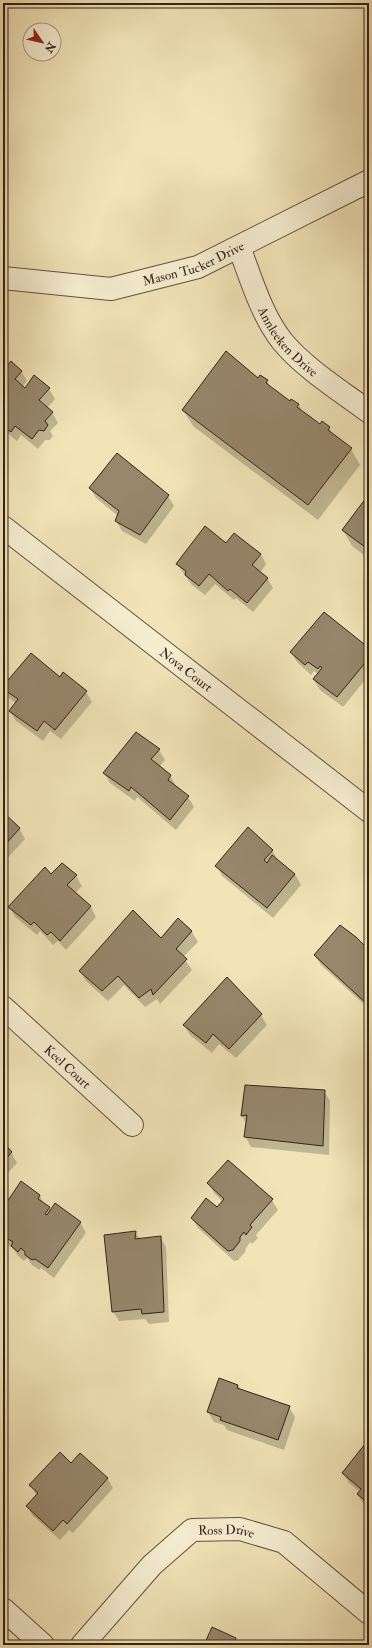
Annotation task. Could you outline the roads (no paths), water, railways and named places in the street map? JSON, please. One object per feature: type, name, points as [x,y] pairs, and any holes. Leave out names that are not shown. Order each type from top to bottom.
[{"type":"street","name":"Mason Tucker Drive","points":[[3,278],[111,289],[198,267],[369,181]]},
{"type":"street","name":"Annleeken Drive","points":[[239,247],[264,310],[282,340],[301,360],[369,412]]},
{"type":"street","name":"Nova Court","points":[[3,527],[369,811]]},
{"type":"street","name":"Keel Court","points":[[3,1007],[132,1125]]},
{"type":"street","name":"Ross Drive","points":[[82,1645],[152,1565],[192,1530],[240,1528],[284,1542],[369,1613]]},
{"type":"street","points":[[3,1609],[43,1645]]}]
